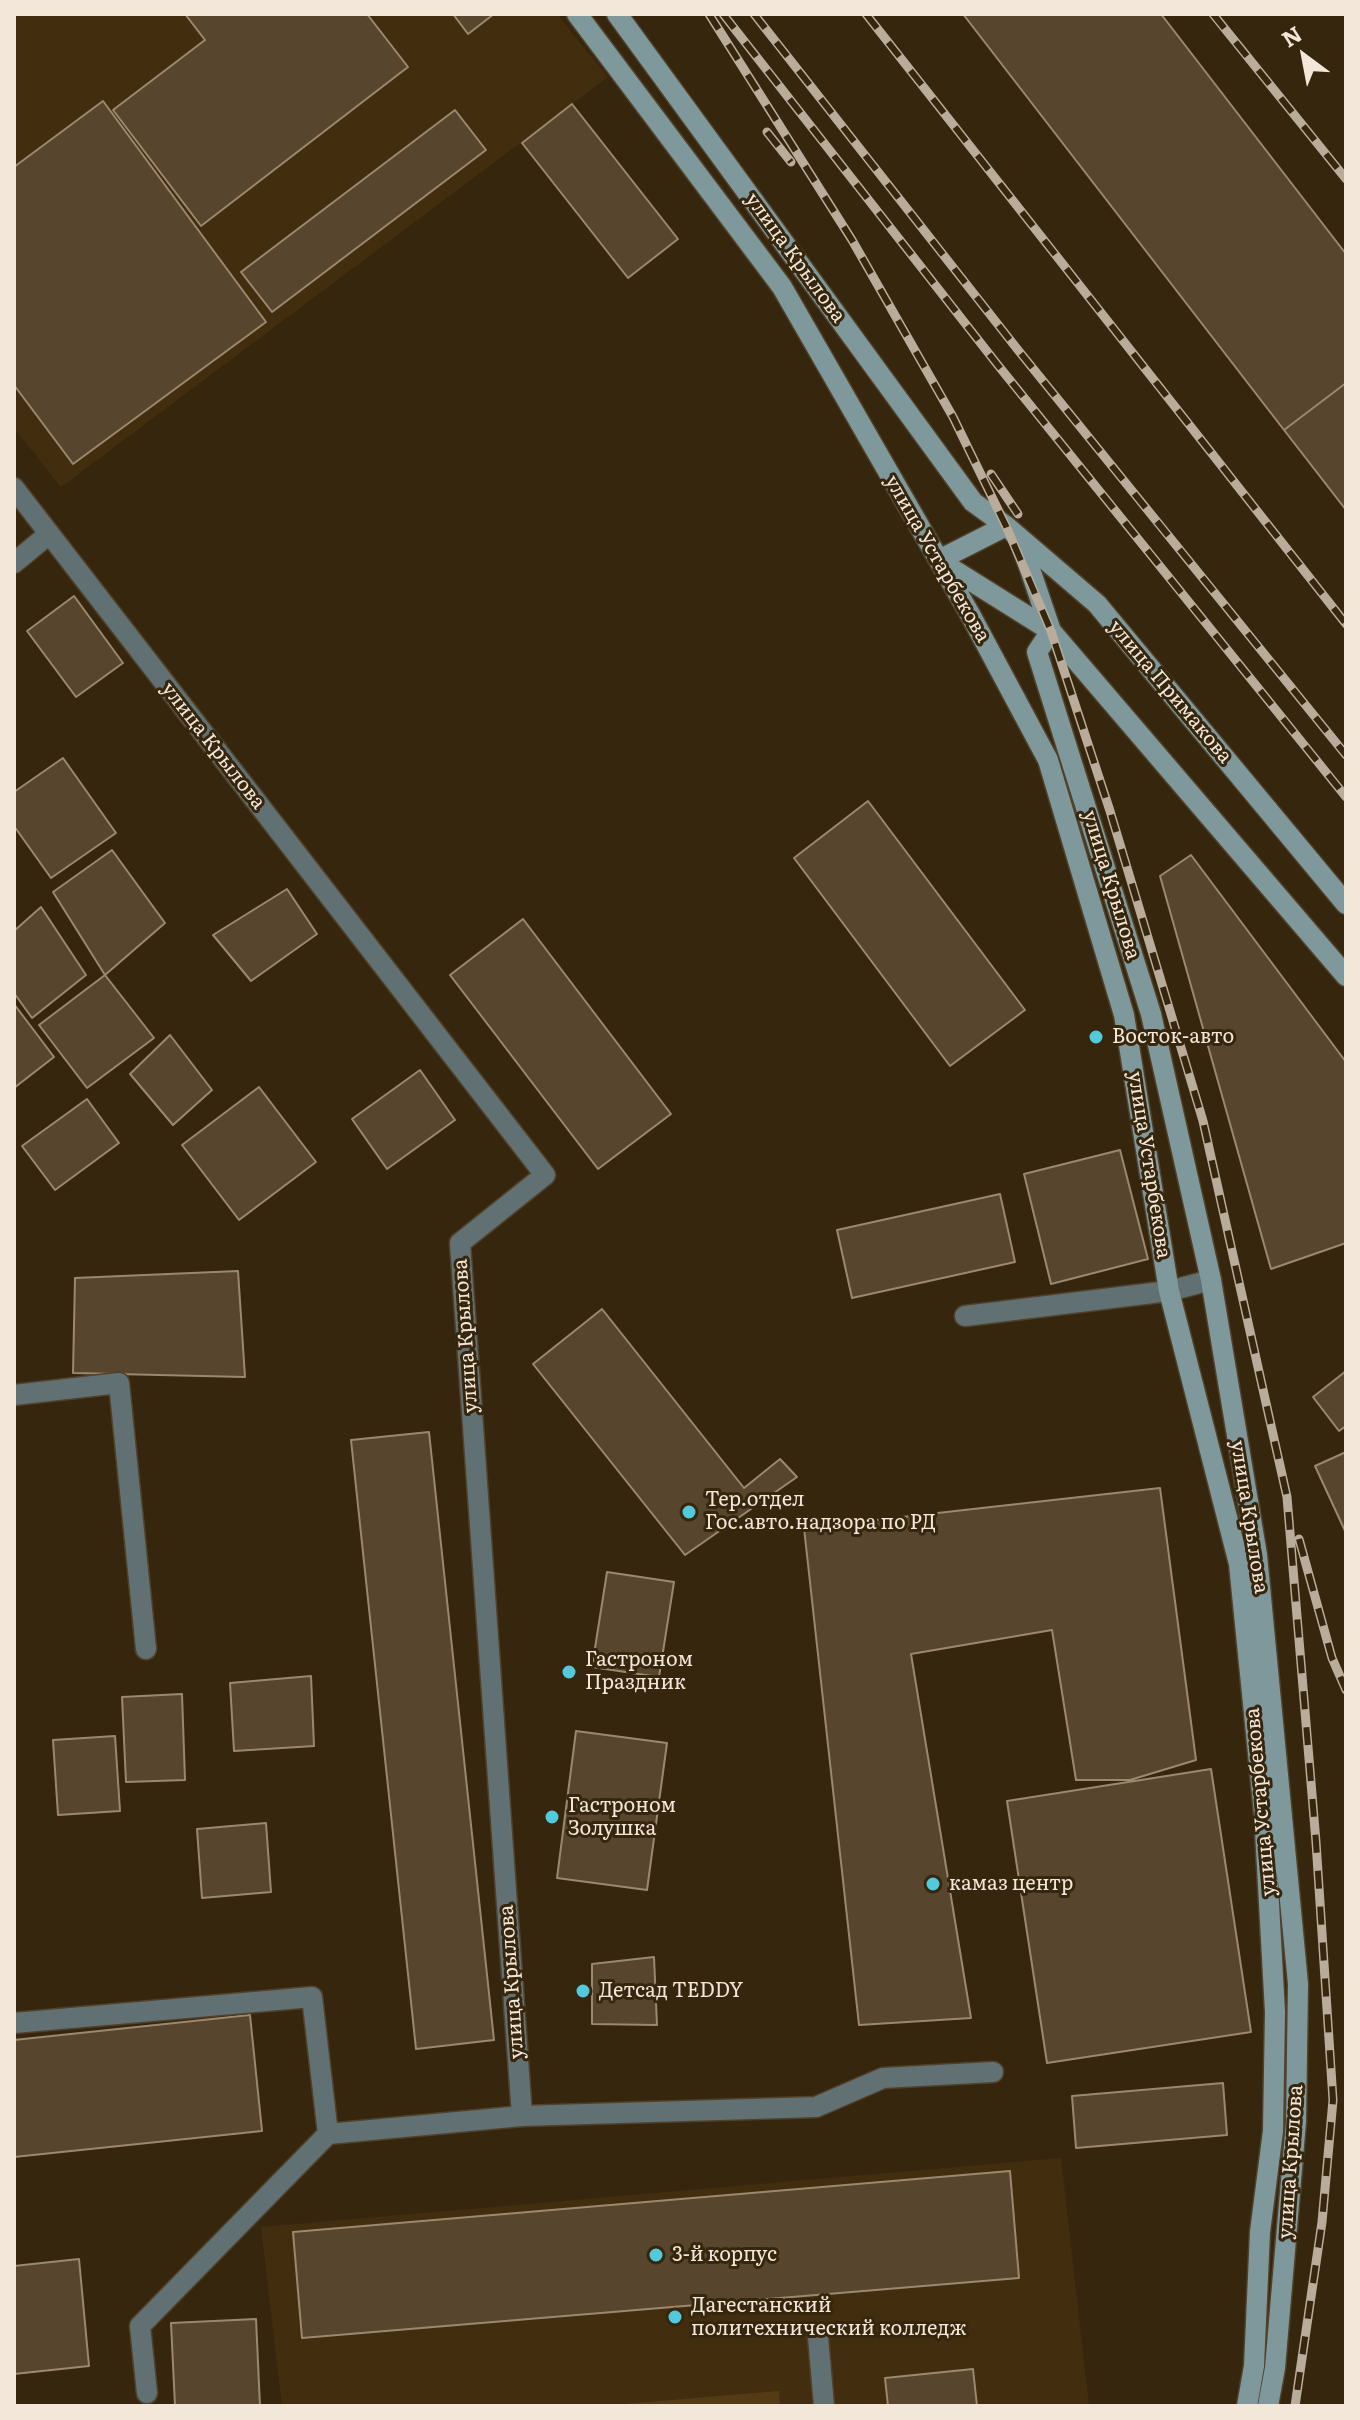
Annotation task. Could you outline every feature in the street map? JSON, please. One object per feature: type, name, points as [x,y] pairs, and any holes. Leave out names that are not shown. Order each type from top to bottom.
[{"type":"main road","name":"улица Устарбекова","points":[[577,14],[782,287],[939,560],[1048,760],[1124,1015],[1169,1291],[1239,1564],[1264,1813],[1275,2012],[1273,2131],[1260,2232],[1254,2366],[1247,2406]]},
{"type":"main road","name":"улица Крылова","points":[[617,14],[973,502]]},
{"type":"main road","name":"улица Примакова","points":[[973,502],[1097,604],[1346,904]]},
{"type":"main road","points":[[939,560],[1012,531],[1051,631]]},
{"type":"main road","points":[[939,560],[1051,631],[1346,976]]},
{"type":"main road","name":"улица Крылова","points":[[1051,631],[1037,652],[1151,1014],[1211,1280],[1257,1555],[1298,1984],[1296,2122],[1275,2368],[1268,2406]]},
{"type":"street","name":"улица Крылова","points":[[14,488],[545,1175],[460,1243],[522,2116]]},
{"type":"street","points":[[14,563],[49,534]]},
{"type":"street","points":[[965,1316],[1169,1291],[1211,1280]]},
{"type":"street","points":[[14,1395],[119,1383],[146,1649]]},
{"type":"street","points":[[14,2023],[312,1997],[328,2134]]},
{"type":"street","points":[[147,2393],[140,2326],[328,2134],[522,2116],[816,2107],[883,2078],[993,2072]]},
{"type":"street","points":[[818,2337],[824,2406]]},
{"type":"shaded area","points":[[14,14],[557,14],[608,77],[61,487],[14,428]]},
{"type":"shaded area","name":"Дагестанский политехнический колледж","points":[[1061,2158],[1089,2406],[282,2406],[261,2227]]},
{"type":"shaded area","points":[[778,2391],[780,2406],[601,2406]]},
{"type":"building","points":[[185,14],[367,14],[408,67],[201,226],[113,110],[205,40]]},
{"type":"building","points":[[453,14],[494,14],[468,34]]},
{"type":"building","points":[[963,14],[1161,14],[1346,254],[1346,383],[1284,430]]},
{"type":"building","points":[[103,101],[266,322],[73,464],[14,385],[14,167]]},
{"type":"building","points":[[572,104],[678,239],[628,278],[522,143]]},
{"type":"building","points":[[455,110],[486,150],[272,312],[241,272]]},
{"type":"building","points":[[1346,383],[1346,510],[1284,430]]},
{"type":"building","points":[[74,596],[123,663],[76,697],[27,631]]},
{"type":"building","points":[[63,758],[116,833],[51,878],[14,826],[14,792]]},
{"type":"building","points":[[868,801],[1025,1010],[950,1066],[794,858]]},
{"type":"building","points":[[112,850],[165,923],[105,975],[53,892]]},
{"type":"building","points":[[1191,855],[1346,1062],[1346,1243],[1271,1269],[1160,876]]},
{"type":"building","points":[[287,889],[317,934],[251,981],[213,935]]},
{"type":"building","points":[[41,907],[86,975],[32,1018],[14,993],[14,931]]},
{"type":"building","points":[[523,919],[671,1114],[598,1169],[450,975]]},
{"type":"building","points":[[105,975],[154,1038],[87,1088],[39,1025]]},
{"type":"building","points":[[14,1004],[54,1057],[14,1088]]},
{"type":"building","points":[[170,1035],[212,1090],[173,1125],[130,1074]]},
{"type":"building","points":[[420,1070],[455,1120],[387,1169],[352,1119]]},
{"type":"building","points":[[259,1087],[316,1162],[239,1220],[182,1145]]},
{"type":"building","points":[[87,1099],[119,1143],[55,1190],[22,1146]]},
{"type":"building","points":[[1120,1150],[1148,1259],[1051,1284],[1024,1174]]},
{"type":"building","points":[[1000,1194],[1015,1262],[852,1298],[837,1230]]},
{"type":"building","points":[[238,1271],[245,1377],[73,1373],[75,1278]]},
{"type":"building","points":[[602,1309],[744,1488],[780,1459],[797,1477],[685,1555],[533,1364]]},
{"type":"building","points":[[1346,1371],[1346,1426],[1339,1431],[1313,1397]]},
{"type":"building","points":[[429,1432],[494,2040],[416,2049],[351,1440]]},
{"type":"building","points":[[1346,1452],[1346,1533],[1315,1466]]},
{"type":"building","points":[[1160,1488],[1196,1760],[1130,1780],[1076,1780],[1052,1630],[911,1654],[971,2018],[859,2025],[804,1528]]},
{"type":"building","points":[[607,1572],[674,1582],[659,1677],[592,1667]]},
{"type":"building","points":[[311,1676],[314,1746],[234,1751],[230,1683]]},
{"type":"building","points":[[182,1694],[185,1780],[126,1782],[122,1697]]},
{"type":"building","points":[[576,1731],[667,1743],[647,1890],[557,1878]]},
{"type":"building","points":[[115,1736],[120,1811],[58,1815],[53,1740]]},
{"type":"building","points":[[1211,1769],[1251,2032],[1047,2063],[1007,1801]]},
{"type":"building","points":[[266,1823],[271,1892],[202,1898],[197,1829]]},
{"type":"building","points":[[654,1957],[657,2025],[592,2024],[592,1964]]},
{"type":"building","points":[[250,2015],[262,2131],[14,2157],[14,2040]]},
{"type":"building","points":[[1223,2083],[1227,2135],[1076,2148],[1072,2096]]},
{"type":"building","name":"3-й корпус","points":[[1010,2171],[1019,2278],[302,2338],[293,2232]]},
{"type":"building","points":[[79,2259],[89,2366],[14,2374],[14,2266]]},
{"type":"building","points":[[256,2319],[260,2406],[175,2406],[171,2323]]},
{"type":"building","points":[[973,2369],[977,2406],[888,2406],[885,2378]]},
{"type":"railway","points":[[709,14],[852,240],[953,417],[1006,526],[1051,631],[1110,811],[1203,1121],[1287,1497],[1316,1842],[1333,2100],[1322,2222],[1295,2406]]},
{"type":"railway","points":[[723,14],[997,364],[1346,797]]},
{"type":"railway","points":[[754,14],[1018,350],[1346,755]]},
{"type":"railway","points":[[866,14],[1346,624]]},
{"type":"railway","points":[[1213,14],[1346,179]]},
{"type":"railway","points":[[767,132],[791,162]]},
{"type":"railway","points":[[991,474],[1018,514]]},
{"type":"railway","points":[[1299,1539],[1332,1658],[1346,1690]]},
{"type":"place","name":"Восток-авто","points":[[1096,1037]]},
{"type":"place","name":"Тер.отдел Гос.авто.надзора по РД","points":[[689,1512]]},
{"type":"place","name":"Гастроном Праздник","points":[[569,1672]]},
{"type":"place","name":"Гастроном Золушка","points":[[552,1817]]},
{"type":"place","name":"камаз центр","points":[[933,1884]]},
{"type":"place","name":"Детсад TEDDY","points":[[583,1991]]},
{"type":"place","name":"3-й корпус","points":[[656,2255]]},
{"type":"place","name":"Дагестанский политехнический колледж","points":[[675,2317]]}]
